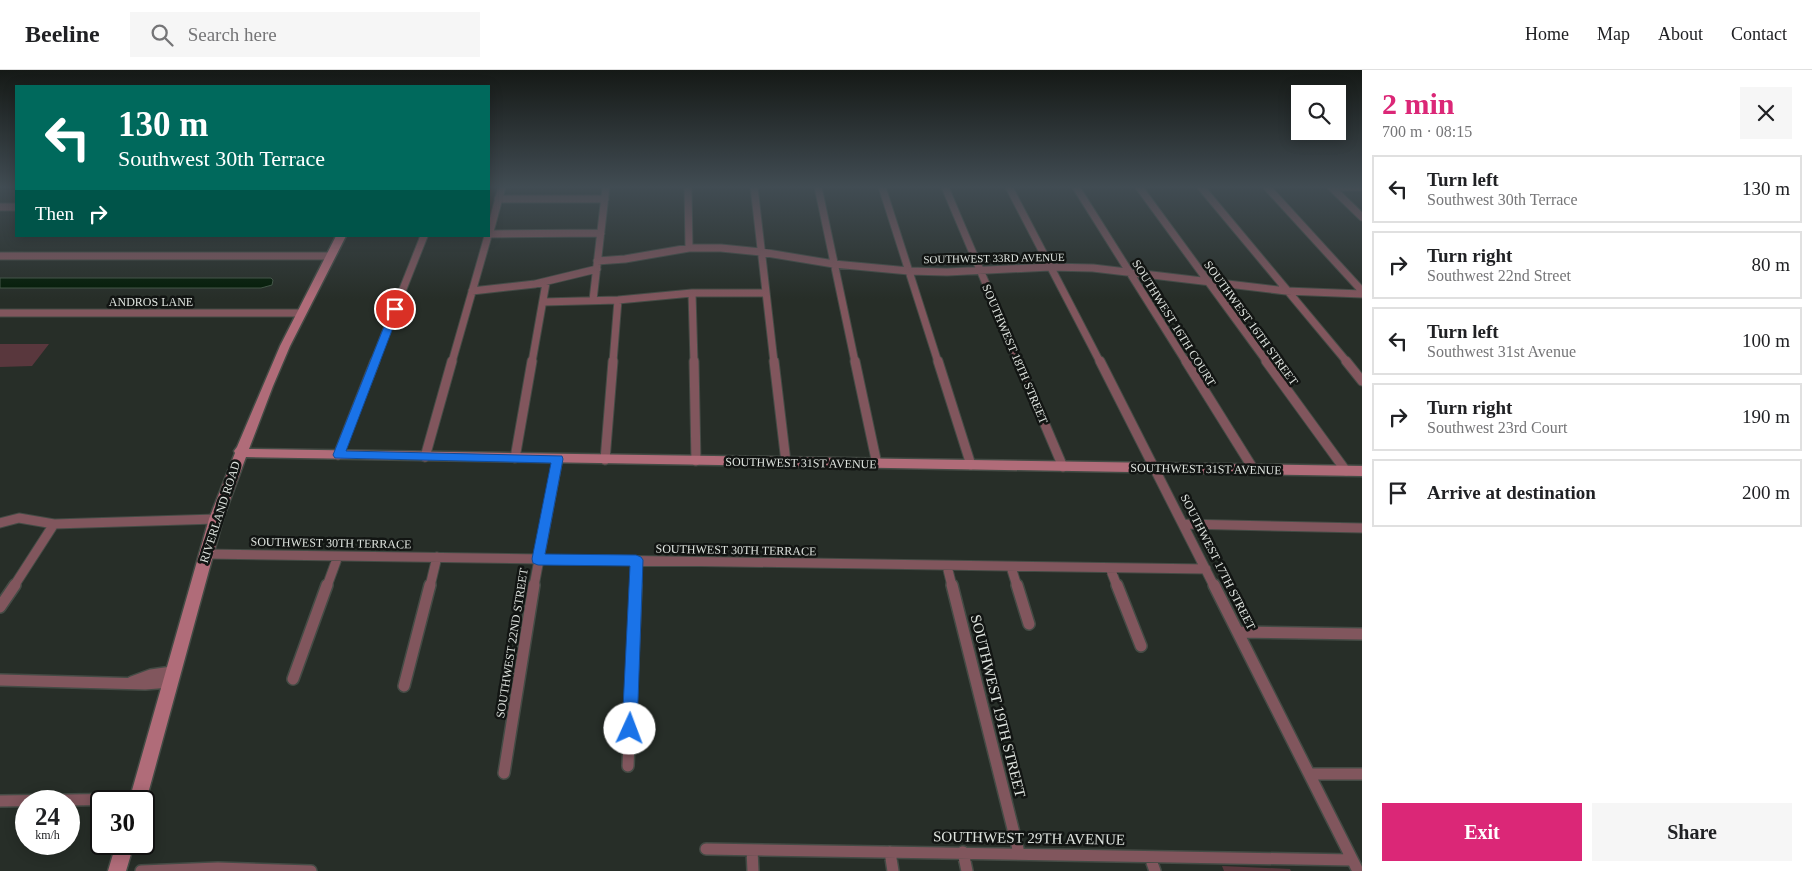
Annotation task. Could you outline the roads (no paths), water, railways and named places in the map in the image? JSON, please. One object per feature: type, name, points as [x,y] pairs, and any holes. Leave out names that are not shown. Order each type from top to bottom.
[{"type":"street","points":[[593,300],[601,224]]},
{"type":"street","points":[[689,224],[689,248]]},
{"type":"street","points":[[758,224],[786,462]]},
{"type":"street","points":[[826,224],[876,464]]},
{"type":"street","points":[[894,224],[971,465]]},
{"type":"street","name":"SOUTHWEST 18TH STREET","points":[[961,224],[1062,466]]},
{"type":"street","name":"SOUTHWEST 17TH STREET","points":[[1028,224],[1155,468],[1355,865]]},
{"type":"street","name":"SOUTHWEST 16TH COURT","points":[[1099,224],[1254,470]]},
{"type":"street","name":"SOUTHWEST 16TH STREET","points":[[1166,224],[1346,471]]},
{"type":"street","points":[[1232,224],[1362,381]]},
{"type":"street","points":[[1301,224],[1362,293]]},
{"type":"street","points":[[490,235],[600,233]]},
{"type":"street","name":"RIVERLAND ROAD","points":[[140,790],[205,554],[240,451],[267,386],[340,237]]},
{"type":"street","points":[[338,455],[424,237]]},
{"type":"street","points":[[425,457],[488,237]]},
{"type":"street","name":"SOUTHWEST 33RD AVENUE","points":[[472,291],[505,290],[546,283],[597,265],[689,248],[761,252],[834,264],[909,271],[980,271],[1050,267],[1093,268],[1286,291],[1362,293]]},
{"type":"street","points":[[0,256],[331,256]]},
{"type":"street","points":[[514,458],[546,283]]},
{"type":"street","points":[[543,302],[618,300],[692,293],[765,293]]},
{"type":"street","points":[[692,293],[696,461]]},
{"type":"street","points":[[605,460],[618,300]]},
{"type":"street","name":"ANDROS LANE","points":[[0,313],[301,313]]},
{"type":"street","name":"SOUTHWEST 31ST AVENUE","points":[[240,451],[252,454],[1362,471]]},
{"type":"street","name":"SOUTHWEST 22ND STREET","points":[[504,773],[538,559],[558,459]]},
{"type":"street","points":[[0,523],[19,518],[54,524],[185,521],[188,524],[215,522]]},
{"type":"street","points":[[0,607],[54,524]]},
{"type":"street","points":[[1183,524],[1362,528]]},
{"type":"street","name":"SOUTHWEST 30TH TERRACE","points":[[205,554],[1206,569]]},
{"type":"street","points":[[293,679],[338,556]]},
{"type":"street","points":[[404,686],[437,558]]},
{"type":"street","points":[[628,766],[636,560]]},
{"type":"street","name":"SOUTHWEST 19TH STREET","points":[[947,566],[1019,853]]},
{"type":"street","points":[[1011,567],[1029,624]]},
{"type":"street","points":[[1110,568],[1141,646]]},
{"type":"street","points":[[1238,632],[1362,634]]},
{"type":"street","points":[[0,680],[127,684],[171,677]]},
{"type":"street","points":[[1310,774],[1362,774]]},
{"type":"street","points":[[0,801],[90,800]]},
{"type":"street","name":"SOUTHWEST 29TH AVENUE","points":[[706,849],[1019,853],[1355,865]]},
{"type":"street","points":[[752,850],[753,871]]},
{"type":"street","points":[[890,852],[893,871]]},
{"type":"street","points":[[963,852],[966,871]]},
{"type":"street","points":[[118,871],[122,855]]},
{"type":"street","points":[[1150,857],[1155,871]]},
{"type":"street","points":[[141,871],[218,868],[311,871]]}]
